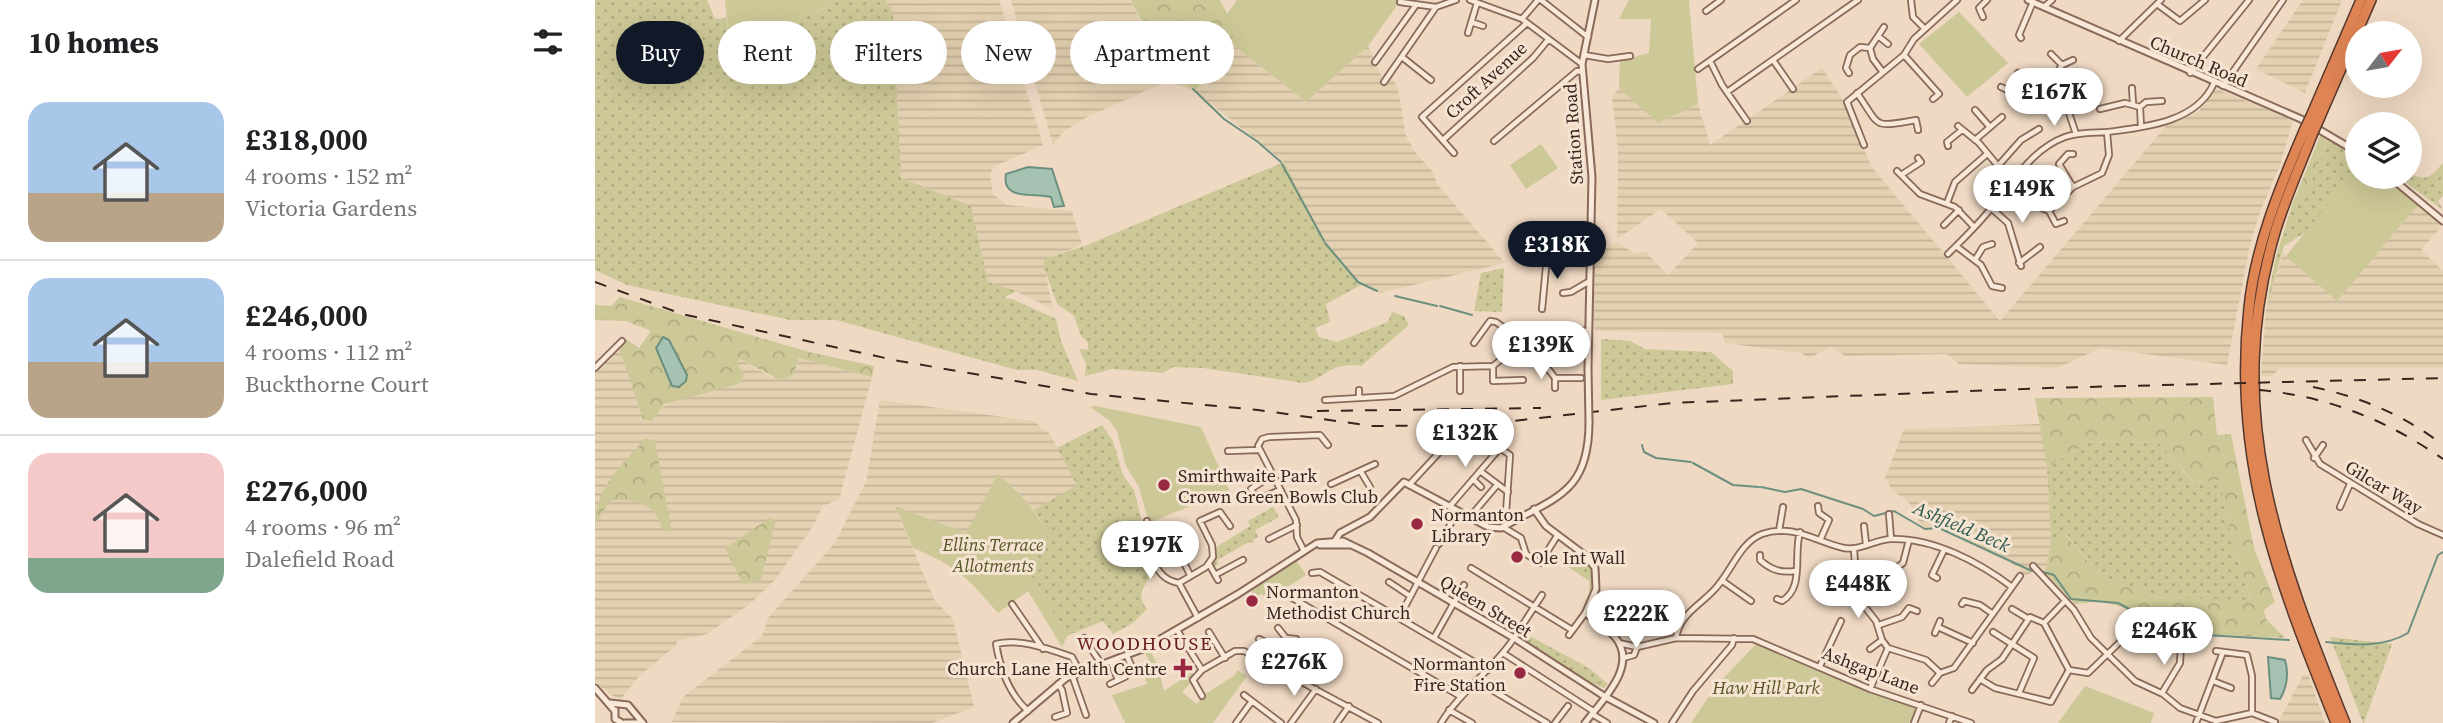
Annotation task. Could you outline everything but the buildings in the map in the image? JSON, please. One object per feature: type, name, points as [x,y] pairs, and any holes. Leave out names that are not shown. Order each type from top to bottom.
[{"type":"highway","points":[[2315,118],[2361,0]]},
{"type":"highway","points":[[2335,723],[2265,533],[2251,466],[2245,393],[2249,308],[2258,260],[2277,198],[2371,0]]},
{"type":"highway","points":[[2308,133],[2276,230],[2263,285],[2255,346],[2254,404],[2260,463],[2277,542],[2345,723]]},
{"type":"street","points":[[1400,2],[1436,7],[1456,0]]},
{"type":"street","points":[[1470,0],[1525,21],[1582,64]]},
{"type":"street","points":[[1454,153],[1422,117],[1525,21],[1539,0],[1588,37]]},
{"type":"street","name":"Station Road","points":[[1501,528],[1566,490],[1586,462],[1589,422],[1588,282],[1592,177],[1582,64],[1595,0]]},
{"type":"street","points":[[1706,11],[1721,0]]},
{"type":"street","points":[[1698,69],[1796,0]]},
{"type":"street","points":[[1727,92],[1858,0]]},
{"type":"street","points":[[1911,0],[1913,17],[1925,29]]},
{"type":"street","points":[[1864,145],[1847,102],[1903,55],[1925,29],[1957,0]]},
{"type":"street","points":[[1983,17],[1979,8],[1987,0]]},
{"type":"street","points":[[2044,7],[2052,0]]},
{"type":"street","points":[[2190,73],[2249,0]]},
{"type":"street","points":[[2222,86],[2283,0]]},
{"type":"street","points":[[2019,36],[2030,1]]},
{"type":"street","name":"Church Road","points":[[2030,1],[2190,73],[2301,119],[2345,145]]},
{"type":"street","points":[[2119,41],[2159,2],[2180,22],[2201,1]]},
{"type":"street","points":[[1468,33],[1477,3]]},
{"type":"street","points":[[1375,62],[1416,5]]},
{"type":"street","points":[[1384,82],[1436,7]]},
{"type":"street","points":[[1471,22],[1483,26]]},
{"type":"street","points":[[1870,48],[1884,27]]},
{"type":"street","points":[[1878,36],[1888,44]]},
{"type":"street","name":"Croft Avenue","points":[[1443,141],[1533,58],[1548,40]]},
{"type":"street","points":[[1849,73],[1846,68],[1856,49],[1870,48]]},
{"type":"street","points":[[1870,48],[1883,71]]},
{"type":"street","points":[[2050,54],[2062,65]]},
{"type":"street","points":[[1584,55],[1608,59],[1630,56]]},
{"type":"street","points":[[1903,55],[1939,93],[1933,99]]},
{"type":"street","points":[[1402,57],[1430,79]]},
{"type":"street","points":[[1849,59],[1854,66]]},
{"type":"street","points":[[1773,60],[1793,89]]},
{"type":"street","points":[[2045,92],[2062,65],[2073,60]]},
{"type":"street","points":[[1710,61],[1747,121]]},
{"type":"street","points":[[1494,141],[1577,71],[1583,72]]},
{"type":"street","points":[[2018,73],[2034,82],[2034,86],[2068,110],[2076,134]]},
{"type":"street","points":[[1948,254],[2043,149],[2076,134],[2141,126],[2192,111],[2209,95],[2214,83]]},
{"type":"street","points":[[2000,96],[2003,89],[2025,97],[2034,86]]},
{"type":"street","points":[[2125,94],[2132,91],[2133,103]]},
{"type":"street","points":[[1857,93],[1869,116],[1878,123],[1916,120],[1918,130]]},
{"type":"street","points":[[2100,109],[2107,105],[2133,103],[2140,107],[2159,101],[2155,93]]},
{"type":"street","points":[[2068,110],[2079,97]]},
{"type":"street","points":[[2140,107],[2141,126]]},
{"type":"street","points":[[1975,110],[1989,127]]},
{"type":"street","points":[[1975,140],[2002,117]]},
{"type":"street","points":[[1942,138],[1947,144],[1960,128],[2014,178]]},
{"type":"street","points":[[1998,166],[2021,140],[2039,132]]},
{"type":"street","points":[[2049,211],[2073,187],[2098,176],[2105,168],[2109,155],[2107,132]]},
{"type":"street","points":[[2016,135],[2021,140]]},
{"type":"street","points":[[2071,152],[2057,165],[2073,187]]},
{"type":"street","points":[[1947,203],[1955,182],[1987,153]]},
{"type":"street","points":[[1918,158],[1921,162],[1899,173],[1920,194],[1959,210],[1974,227]]},
{"type":"street","points":[[2404,189],[2443,221]]},
{"type":"street","points":[[2024,195],[2031,194],[2036,207],[2049,211],[2056,224],[2064,221]]},
{"type":"street","points":[[1991,208],[2008,223],[2020,265],[2040,247]]},
{"type":"street","points":[[1944,225],[1959,210]]},
{"type":"street","points":[[1559,230],[1590,229]]},
{"type":"street","points":[[1975,260],[1983,247],[1992,244]]},
{"type":"street","points":[[1542,309],[1546,268],[1540,256],[1589,246]]},
{"type":"street","points":[[1956,246],[1975,260],[1999,290]]},
{"type":"street","points":[[1565,292],[1588,282]]},
{"type":"street","points":[[1474,343],[1490,321],[1496,322],[1518,338]]},
{"type":"street","points":[[1325,400],[1394,396],[1460,366],[1493,366],[1498,364],[1529,328],[1588,331]]},
{"type":"street","points":[[1563,330],[1563,349],[1573,349]]},
{"type":"street","points":[[595,368],[622,341]]},
{"type":"street","points":[[1513,344],[1549,370],[1555,378],[1555,388]]},
{"type":"street","points":[[1460,366],[1460,391]]},
{"type":"street","points":[[1493,366],[1493,381],[1523,380]]},
{"type":"street","points":[[1555,378],[1581,378]]},
{"type":"street","points":[[1359,390],[1359,398]]},
{"type":"street","points":[[1304,551],[1297,537],[1297,525],[1258,450],[1259,443],[1269,437],[1320,435],[1328,445]]},
{"type":"street","name":"Gilcar Way","points":[[2306,440],[2314,457],[2350,484],[2418,524],[2443,535]]},
{"type":"street","points":[[1321,542],[1370,517],[1443,446],[1482,441],[1510,455],[1506,513]]},
{"type":"street","points":[[2314,457],[2323,445]]},
{"type":"street","points":[[1450,506],[1500,448]]},
{"type":"street","points":[[1228,451],[1258,450]]},
{"type":"street","points":[[1331,484],[1375,464]]},
{"type":"street","points":[[1480,471],[1508,492]]},
{"type":"street","points":[[1361,472],[1370,487]]},
{"type":"street","points":[[1473,479],[1481,487]]},
{"type":"street","points":[[1265,480],[1251,489],[1257,500],[1280,490]]},
{"type":"street","points":[[1407,483],[1470,517],[1521,538],[1526,554],[1540,563],[1557,536]]},
{"type":"street","points":[[2340,508],[2350,484]]},
{"type":"street","points":[[1470,517],[1497,485]]},
{"type":"street","points":[[1779,531],[1783,507]]},
{"type":"street","points":[[1471,568],[1535,606],[1571,632],[1586,612],[1596,589],[1595,568],[1586,556],[1557,536],[1534,509]]},
{"type":"street","points":[[1816,509],[1832,519],[1821,538]]},
{"type":"street","points":[[1399,618],[1458,511]]},
{"type":"street","points":[[1179,583],[1209,564],[1214,550],[1200,522],[1220,512],[1230,526]]},
{"type":"street","points":[[1889,514],[1891,539]]},
{"type":"street","points":[[1147,522],[1154,565],[1163,576],[1179,583],[1198,618]]},
{"type":"street","points":[[1269,539],[1297,525]]},
{"type":"street","points":[[1156,541],[1171,536],[1180,526]]},
{"type":"street","points":[[1865,530],[1866,544]]},
{"type":"street","points":[[1676,638],[1685,614],[1723,582],[1752,540],[1779,531],[1821,538],[1854,549],[1891,539],[1928,542],[2012,587]]},
{"type":"street","points":[[1336,542],[1343,532]]},
{"type":"street","points":[[1343,532],[1350,544]]},
{"type":"street","points":[[1781,602],[1788,597],[1796,581],[1800,533]]},
{"type":"street","points":[[1171,536],[1190,575]]},
{"type":"street","points":[[1881,579],[1903,563],[1909,540]]},
{"type":"street","name":"Queen Street","points":[[1314,545],[1321,542],[1350,544],[1419,582],[1604,696],[1654,723]]},
{"type":"street","name":"Queen Street","points":[[1314,545],[1336,542]]},
{"type":"street","points":[[1013,723],[1057,684],[1072,675],[1127,656],[1177,630],[1314,545]]},
{"type":"street","points":[[1854,549],[1854,578],[1859,601],[1879,625],[1882,640],[1888,648],[1926,660],[1940,673]]},
{"type":"street","points":[[1937,578],[1932,576],[1944,550]]},
{"type":"street","points":[[1758,559],[1782,572],[1795,571]]},
{"type":"street","points":[[1209,564],[1217,578],[1243,560]]},
{"type":"street","points":[[2033,566],[2065,601],[2091,638],[2135,681],[2162,693],[2176,706],[2216,721],[2228,721],[2252,713],[2275,722]]},
{"type":"street","points":[[1884,569],[1887,575]]},
{"type":"street","points":[[1830,571],[1836,575],[1854,578]]},
{"type":"street","points":[[1312,573],[1320,572],[1488,670]]},
{"type":"street","points":[[1833,595],[1828,593],[1836,575]]},
{"type":"street","points":[[2036,580],[2041,575]]},
{"type":"street","points":[[1932,683],[1940,673],[1959,664],[2020,576]]},
{"type":"street","points":[[1389,582],[1411,596]]},
{"type":"street","points":[[1723,582],[1751,601]]},
{"type":"street","points":[[1434,638],[1464,585]]},
{"type":"street","points":[[1441,723],[1460,696],[1503,653],[1542,595]]},
{"type":"street","points":[[1289,596],[1460,696]]},
{"type":"street","points":[[1962,604],[1964,601],[1974,603],[1993,614]]},
{"type":"street","points":[[2044,623],[2065,601]]},
{"type":"street","points":[[1012,604],[1043,649]]},
{"type":"street","points":[[1879,625],[1902,617],[1909,608],[1917,611]]},
{"type":"street","points":[[2012,609],[2027,618],[2032,617],[2044,623],[2069,670]]},
{"type":"street","points":[[1586,612],[1619,643],[1637,648],[1634,655],[1623,658]]},
{"type":"street","points":[[1972,690],[1987,670],[2002,659],[2027,618]]},
{"type":"street","points":[[1819,666],[1841,621]]},
{"type":"street","points":[[1938,627],[1973,643]]},
{"type":"street","points":[[1278,628],[1286,638],[1296,639]]},
{"type":"street","points":[[1177,630],[1202,670]]},
{"type":"street","points":[[1209,632],[1224,658]]},
{"type":"street","points":[[1993,632],[2034,660],[2019,693]]},
{"type":"street","points":[[1084,638],[1102,665]]},
{"type":"street","points":[[1269,664],[1286,638]]},
{"type":"street","name":"Ashgap Lane","points":[[1637,648],[1676,638],[1734,638],[1758,641],[1870,689],[1971,723]]},
{"type":"street","points":[[1672,723],[1693,691],[1732,645],[1734,638]]},
{"type":"street","points":[[1259,639],[1279,648]]},
{"type":"street","points":[[2069,670],[2088,673],[2123,639]]},
{"type":"street","points":[[1870,649],[1882,640]]},
{"type":"street","points":[[1028,711],[1012,691],[999,662],[996,644],[1015,641],[1072,657],[1080,672]]},
{"type":"street","points":[[1585,723],[1621,672],[1623,658],[1619,643]]},
{"type":"street","points":[[2171,644],[2188,645]]},
{"type":"street","points":[[2162,693],[2180,663],[2181,644]]},
{"type":"street","points":[[1870,689],[1888,648]]},
{"type":"street","points":[[1202,696],[1193,681],[1202,670],[1241,650],[1378,723]]},
{"type":"street","points":[[2216,651],[2247,656],[2252,676],[2252,713]]},
{"type":"street","points":[[2196,723],[2224,652]]},
{"type":"street","points":[[1503,653],[1607,723]]},
{"type":"street","points":[[1127,656],[1134,672]]},
{"type":"street","points":[[1111,662],[1118,680]]},
{"type":"street","points":[[1110,684],[1143,670]]},
{"type":"street","points":[[1980,679],[1995,688],[2052,702],[2069,670]]},
{"type":"street","points":[[1072,675],[1086,715]]},
{"type":"street","points":[[1477,681],[1547,723]]},
{"type":"street","points":[[2213,681],[2231,688]]},
{"type":"street","points":[[1055,716],[1067,713],[1062,690],[1057,684]]},
{"type":"street","points":[[595,688],[610,703],[622,723]]},
{"type":"street","points":[[1291,723],[1316,688]]},
{"type":"street","points":[[1244,695],[1281,723]]},
{"type":"street","points":[[1235,723],[1252,701]]},
{"type":"street","points":[[610,703],[628,705],[643,723]]},
{"type":"street","points":[[607,723],[620,705]]},
{"type":"street","points":[[1914,723],[1921,705]]},
{"type":"street","points":[[1337,723],[1349,706]]},
{"type":"street","points":[[1555,723],[1568,706]]},
{"type":"street","points":[[1449,710],[1472,723]]},
{"type":"street","points":[[622,723],[633,712]]},
{"type":"street","points":[[1949,723],[1952,716]]},
{"type":"street","points":[[622,723],[643,723]]},
{"type":"shaded area","points":[[885,0],[999,0],[1005,21],[961,21],[961,84],[1024,84],[1043,145],[993,167],[990,175],[993,194],[1007,205],[1072,211],[1082,244],[1043,262],[1053,309],[988,282],[971,206],[901,178],[896,84],[947,84],[947,21],[893,21],[893,12]]},
{"type":"shaded area","points":[[1011,0],[1131,0],[1140,21],[1070,21],[1070,84],[1160,84],[1087,117],[1062,133],[1053,145],[1035,84],[1056,84],[1056,21],[1017,21]]},
{"type":"shaded area","points":[[2303,0],[2342,0],[2305,93],[2256,69]]},
{"type":"shaded area","points":[[1234,45],[1306,102],[1368,46],[1384,82],[1392,77],[1398,89],[1406,135],[1415,152],[1433,172],[1437,184],[1505,263],[1380,293],[1361,285],[1324,240],[1284,162],[1195,91],[1200,84],[1234,84]]},
{"type":"shaded area","points":[[1822,68],[1845,103],[1871,166],[2000,321],[2172,119],[2183,119],[2198,112],[2216,89],[2293,120],[2280,165],[2260,212],[2250,245],[2227,365],[2101,348],[2057,368],[1959,364],[1947,354],[1845,356],[1832,347],[1809,358],[1801,353],[1725,343],[1722,333],[1595,331],[1590,294],[1591,255],[1618,242],[1633,253],[1646,252],[1668,275],[1698,243],[1661,209],[1617,239],[1618,150],[1612,96],[1619,88],[1658,123],[1698,104],[1710,145]]},
{"type":"shaded area","points":[[1175,84],[1189,84],[1195,91]]},
{"type":"shaded area","points":[[1028,167],[1052,169],[1064,206],[1054,207],[1051,197],[1021,194],[1009,189],[1006,174]]},
{"type":"shaded area","points":[[2419,204],[2443,225],[2421,250],[2443,271],[2443,368],[2280,368],[2272,376],[2261,376],[2266,310],[2283,253],[2337,300]]},
{"type":"shaded area","points":[[663,337],[669,340],[687,375],[686,381],[679,387],[672,386],[656,348]]},
{"type":"shaded area","points":[[619,348],[643,419],[737,364],[740,359],[771,377],[793,375],[799,358],[872,377],[839,500],[822,506],[815,523],[776,579],[750,604],[707,634],[677,641],[676,646],[640,675],[621,699],[595,682],[595,370]]},
{"type":"shaded area","points":[[880,400],[1033,421],[1049,433],[1078,485],[1034,510],[1013,486],[966,533],[895,507],[935,601],[953,619],[974,707],[932,723],[672,722],[683,697],[762,636],[768,618],[834,544],[866,482]]},
{"type":"shaded area","points":[[2040,424],[2047,467],[2051,541],[2045,573],[2034,563],[2030,566],[2033,570],[2030,574],[2022,576],[2020,568],[1943,529],[1923,528],[1907,500],[1893,491],[1885,478],[1904,429]]},
{"type":"shaded area","points":[[2268,657],[2285,660],[2287,680],[2280,699],[2271,698]]},
{"type":"shaded area","points":[[2308,674],[2325,723],[2278,723],[2303,675]]},
{"type":"green space","points":[[595,0],[707,0],[715,19],[726,18],[726,21],[718,21],[718,84],[816,84],[816,21],[790,21],[818,12],[840,0],[885,0],[893,12],[893,21],[830,21],[830,84],[896,84],[901,178],[971,206],[988,282],[1017,291],[1003,298],[1012,299],[1056,319],[1061,341],[1078,381],[1037,370],[1017,370],[836,320],[790,320],[627,285],[595,270]]},
{"type":"green space","points":[[725,0],[840,0],[792,21],[727,21]]},
{"type":"green space","points":[[1131,0],[1220,0],[1231,21],[1142,21]]},
{"type":"green space","points":[[1237,0],[1401,0],[1368,46],[1306,102],[1234,45],[1237,32],[1234,21],[1231,21],[1227,14]]},
{"type":"green space","points":[[1629,0],[1689,0],[1698,104],[1658,123],[1619,88],[1620,61],[1649,53],[1651,19],[1619,19]]},
{"type":"green space","points":[[1959,12],[2008,63],[1967,97],[1919,44]]},
{"type":"green space","points":[[1186,84],[1200,84],[1195,91]]},
{"type":"green space","points":[[2321,134],[2329,138],[2303,201],[2292,205]]},
{"type":"green space","points":[[2329,138],[2345,149],[2345,184],[2309,230],[2284,246],[2266,310],[2275,260],[2292,205],[2303,201]]},
{"type":"green space","points":[[1541,144],[1558,168],[1526,189],[1510,165]]},
{"type":"green space","points":[[1284,162],[1324,240],[1361,285],[1326,304],[1330,322],[1315,328],[1319,337],[1337,342],[1388,322],[1392,312],[1404,316],[1409,325],[1361,366],[1335,368],[1303,383],[1203,368],[1173,367],[1163,373],[1112,369],[1085,376],[1086,364],[1079,349],[1088,350],[1088,342],[1081,336],[1074,316],[1057,304],[1043,265],[1045,259],[1087,245]]},
{"type":"green space","points":[[2443,163],[2443,196],[2438,201],[2443,210],[2414,189],[2422,189],[2422,177],[2428,177]]},
{"type":"green space","points":[[2345,183],[2345,189],[2399,189],[2419,204],[2337,301],[2286,256]]},
{"type":"green space","points":[[1504,268],[1502,312],[1474,311],[1481,273]]},
{"type":"green space","points":[[620,297],[809,352],[874,366],[872,377],[799,358],[793,375],[782,381],[740,359],[737,364],[744,376],[738,384],[665,404],[651,421],[643,419],[619,348],[626,339],[639,348],[651,331],[626,321],[595,320],[595,305],[611,306]],"holes":[[[669,340],[687,375],[668,379],[656,348]]]},
{"type":"green space","points":[[1601,339],[1630,341],[1645,349],[1711,352],[1733,371],[1733,384],[1601,400]]},
{"type":"green space","points":[[2213,397],[2217,435],[2231,434],[2254,548],[2275,602],[2264,610],[2266,619],[2285,638],[2175,633],[2150,623],[2126,608],[2100,601],[2075,604],[2045,573],[2051,541],[2065,534],[2100,576],[2157,597],[2251,600],[2231,535],[2220,480],[2194,482],[2159,443],[2092,441],[2047,467],[2035,398]]},
{"type":"green space","points":[[1090,407],[1201,427],[1229,490],[1149,523],[1139,487],[1126,466],[1117,431],[1109,420]]},
{"type":"green space","points":[[1102,425],[1113,441],[1123,475],[1134,490],[1154,570],[1141,594],[1147,609],[1133,623],[1113,634],[1103,621],[1067,636],[1026,567],[1032,547],[1049,535],[1034,510],[1077,485],[1057,448]]},
{"type":"green space","points":[[646,438],[655,442],[672,532],[662,529],[659,520],[649,508],[627,500],[610,501],[595,524],[596,511],[605,488]]},
{"type":"green space","points":[[2092,441],[2159,443],[2193,482],[2220,480],[2231,535],[2251,601],[2157,597],[2100,576],[2066,534],[2051,541],[2047,467]]},
{"type":"green space","name":"Ellins Terrace Allotments","points":[[997,475],[1027,502],[1049,535],[1033,547],[1026,567],[1067,636],[1062,647],[1028,591],[998,613],[961,574],[913,548],[895,506],[966,533]]},
{"type":"green space","points":[[1273,507],[1279,517],[1255,530],[1258,537],[1253,540],[1254,543],[1249,542],[1217,560],[1219,564],[1213,567],[1215,548],[1250,526],[1248,521]]},
{"type":"green space","points":[[771,517],[775,523],[761,580],[743,584],[725,548]]},
{"type":"green space","points":[[1570,548],[1591,569],[1593,586],[1589,595],[1589,581],[1561,562]]},
{"type":"green space","points":[[1296,560],[1306,575],[1269,599],[1261,594],[1256,597],[1250,589]]},
{"type":"green space","points":[[1522,632],[1589,668],[1608,684],[1604,688],[1582,679],[1523,639]]},
{"type":"green space","points":[[2330,637],[2392,644],[2364,723],[2363,723]]},
{"type":"green space","name":"Haw Hill Park","points":[[1758,642],[1868,690],[1918,705],[1913,723],[1691,723],[1716,686]]},
{"type":"green space","points":[[1148,646],[1157,664],[1164,691],[1196,670],[1193,680],[1182,692],[1197,704],[1202,696],[1235,675],[1237,670],[1247,676],[1213,723],[1125,723],[1112,695],[1147,684],[1144,673],[1153,668],[1143,649]]},
{"type":"green space","points":[[2085,686],[2154,713],[2151,723],[2058,723]]},
{"type":"waterway","name":"Ashfield Beck","points":[[1193,89],[1224,119],[1258,142]]},
{"type":"waterway","name":"Ashfield Beck","points":[[1259,143],[1281,162]]},
{"type":"waterway","name":"Ashfield Beck","points":[[1282,164],[1324,241]]},
{"type":"waterway","name":"Ashfield Beck","points":[[1325,243],[1358,282],[1377,291]]},
{"type":"waterway","name":"Ashfield Beck","points":[[1395,296],[1437,306]]},
{"type":"waterway","name":"Ashfield Beck","points":[[1440,306],[1472,315]]},
{"type":"waterway","name":"Ashfield Beck","points":[[1642,445],[1644,452],[1656,458],[1691,462]]},
{"type":"waterway","name":"Ashfield Beck","points":[[1693,463],[1733,485],[1759,487]]},
{"type":"waterway","name":"Ashfield Beck","points":[[1761,487],[1785,492],[1801,489],[1863,509],[1874,516],[1894,511],[1925,529],[1939,528],[2032,571]]},
{"type":"waterway","name":"Ashfield Beck","points":[[2326,642],[2378,643],[2408,633],[2438,555],[2443,552]]},
{"type":"waterway","name":"Ashfield Beck","points":[[2043,572],[2054,575],[2071,599],[2118,603],[2173,633],[2289,640]]},
{"type":"railway","points":[[595,282],[682,314],[899,361],[1091,394],[1258,410],[1372,426],[1477,425],[1672,403],[2047,388],[2443,378]]},
{"type":"railway","points":[[2313,387],[2381,408],[2443,445]]},
{"type":"railway","points":[[2259,390],[2309,398],[2355,412],[2400,433],[2443,459]]},
{"type":"railway","points":[[1317,411],[1541,408]]},
{"type":"place","name":"Smirthwaite Park Crown Green Bowls Club","points":[[1164,485]]},
{"type":"place","name":"Normanton Library","points":[[1417,524]]},
{"type":"place","name":"Ole Int Wall","points":[[1517,557]]},
{"type":"place","name":"Normanton Methodist Church","points":[[1252,601]]},
{"type":"place","name":"Church Lane Health Centre","points":[[1183,668]]},
{"type":"place","name":"Normanton Fire Station","points":[[1520,673]]},
{"type":"district","name":"WOODHOUSE","points":[[1145,643]]}]
